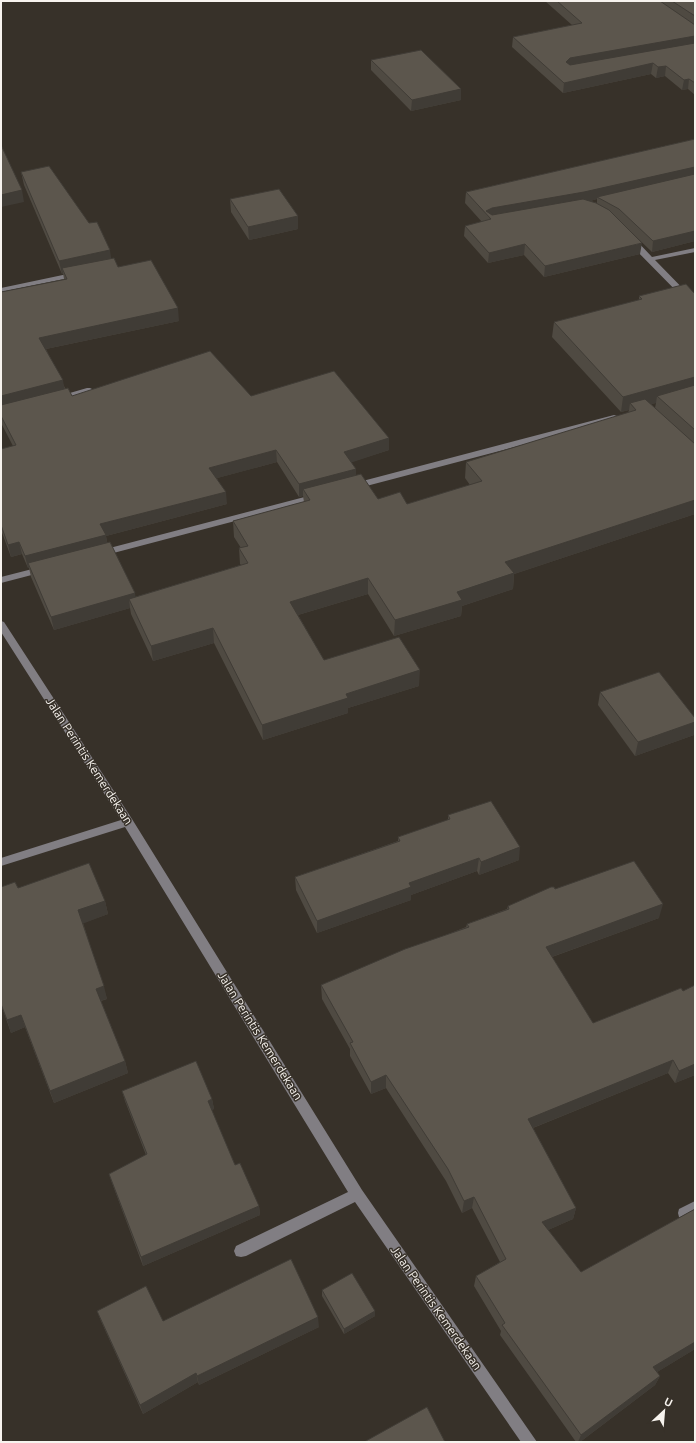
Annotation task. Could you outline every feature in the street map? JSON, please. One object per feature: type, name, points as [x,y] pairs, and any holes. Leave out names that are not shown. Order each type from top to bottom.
[{"type":"street","points":[[626,234],[652,259],[695,306]]},
{"type":"street","points":[[652,259],[695,250]]},
{"type":"street","points":[[1,290],[88,272]]},
{"type":"street","points":[[47,402],[101,388]]},
{"type":"street","points":[[346,489],[622,416]]},
{"type":"street","points":[[93,556],[323,495]]},
{"type":"street","points":[[1,580],[55,566]]},
{"type":"street","name":"Jalan Perintis Kemerdekaan","points":[[1,624],[128,822],[357,1194],[530,1442]]},
{"type":"street","points":[[1,862],[128,822]]},
{"type":"street","points":[[241,1251],[357,1194]]},
{"type":"building","points":[[557,1],[660,1],[695,25],[695,36],[570,58],[566,62],[570,65],[695,43],[695,83],[689,79],[684,80],[666,66],[658,67],[653,63],[564,83],[513,37],[582,23]]},
{"type":"building","points":[[672,1],[695,1],[695,16]]},
{"type":"building","points":[[421,50],[461,89],[412,100],[371,60]]},
{"type":"building","points":[[695,139],[695,167],[584,192],[492,208],[486,211],[492,215],[583,199],[596,203],[609,210],[642,243],[545,266],[525,244],[489,253],[465,226],[491,219],[466,192]]},
{"type":"building","points":[[1,145],[22,190],[1,195]]},
{"type":"building","points":[[49,166],[89,223],[97,222],[110,250],[59,261],[21,172]]},
{"type":"building","points":[[695,174],[695,231],[653,241],[619,209],[597,197]]},
{"type":"building","points":[[279,189],[298,216],[248,227],[230,199]]},
{"type":"building","points":[[114,258],[118,267],[151,260],[178,308],[39,338],[63,380],[1,396],[1,292],[67,279],[62,268]]},
{"type":"building","points":[[686,284],[695,293],[695,377],[623,397],[554,322],[642,299],[639,296]]},
{"type":"building","points":[[210,351],[251,396],[334,371],[389,438],[344,452],[356,469],[299,484],[276,450],[209,468],[226,492],[100,524],[106,535],[25,556],[19,542],[8,545],[1,525],[1,449],[16,445],[1,416],[1,405],[68,388],[72,396]]},
{"type":"building","points":[[695,385],[695,430],[657,396]]},
{"type":"building","points":[[645,399],[695,444],[695,500],[505,562],[514,573],[457,592],[462,600],[395,620],[368,578],[290,602],[324,660],[399,637],[420,670],[346,694],[348,698],[262,725],[213,628],[151,646],[129,599],[248,563],[239,548],[248,546],[233,521],[310,500],[303,489],[361,474],[378,499],[400,492],[407,504],[482,481],[466,462],[636,410],[630,403]]},
{"type":"building","points":[[110,542],[135,593],[51,617],[28,563]]},
{"type":"building","points":[[659,672],[695,718],[695,722],[638,742],[600,692]]},
{"type":"building","points":[[491,801],[520,847],[481,862],[479,858],[409,883],[411,887],[317,921],[295,877],[400,841],[398,837],[450,819],[448,815]]},
{"type":"building","points":[[634,861],[663,904],[546,947],[593,1023],[681,988],[683,991],[695,985],[695,1064],[679,1071],[673,1060],[528,1119],[576,1208],[542,1222],[581,1272],[695,1209],[695,1342],[653,1367],[660,1376],[581,1435],[502,1325],[505,1323],[476,1276],[506,1259],[474,1197],[464,1201],[448,1169],[386,1075],[371,1082],[350,1043],[353,1042],[321,985],[405,949],[469,927],[467,924],[509,909],[508,906],[551,887],[554,887],[555,889]]},
{"type":"building","points":[[89,863],[105,901],[78,910],[104,986],[96,989],[125,1061],[50,1091],[21,1015],[7,1020],[1,1004],[1,887],[15,882],[18,888]]},
{"type":"building","points":[[196,1061],[212,1099],[208,1101],[235,1165],[240,1163],[259,1206],[141,1257],[109,1174],[147,1154],[122,1091]]},
{"type":"building","points":[[291,1259],[318,1317],[197,1376],[196,1373],[140,1405],[97,1311],[146,1286],[163,1321]]},
{"type":"building","points":[[352,1273],[375,1311],[344,1329],[322,1290]]},
{"type":"building","points":[[427,1407],[445,1442],[364,1442]]}]
